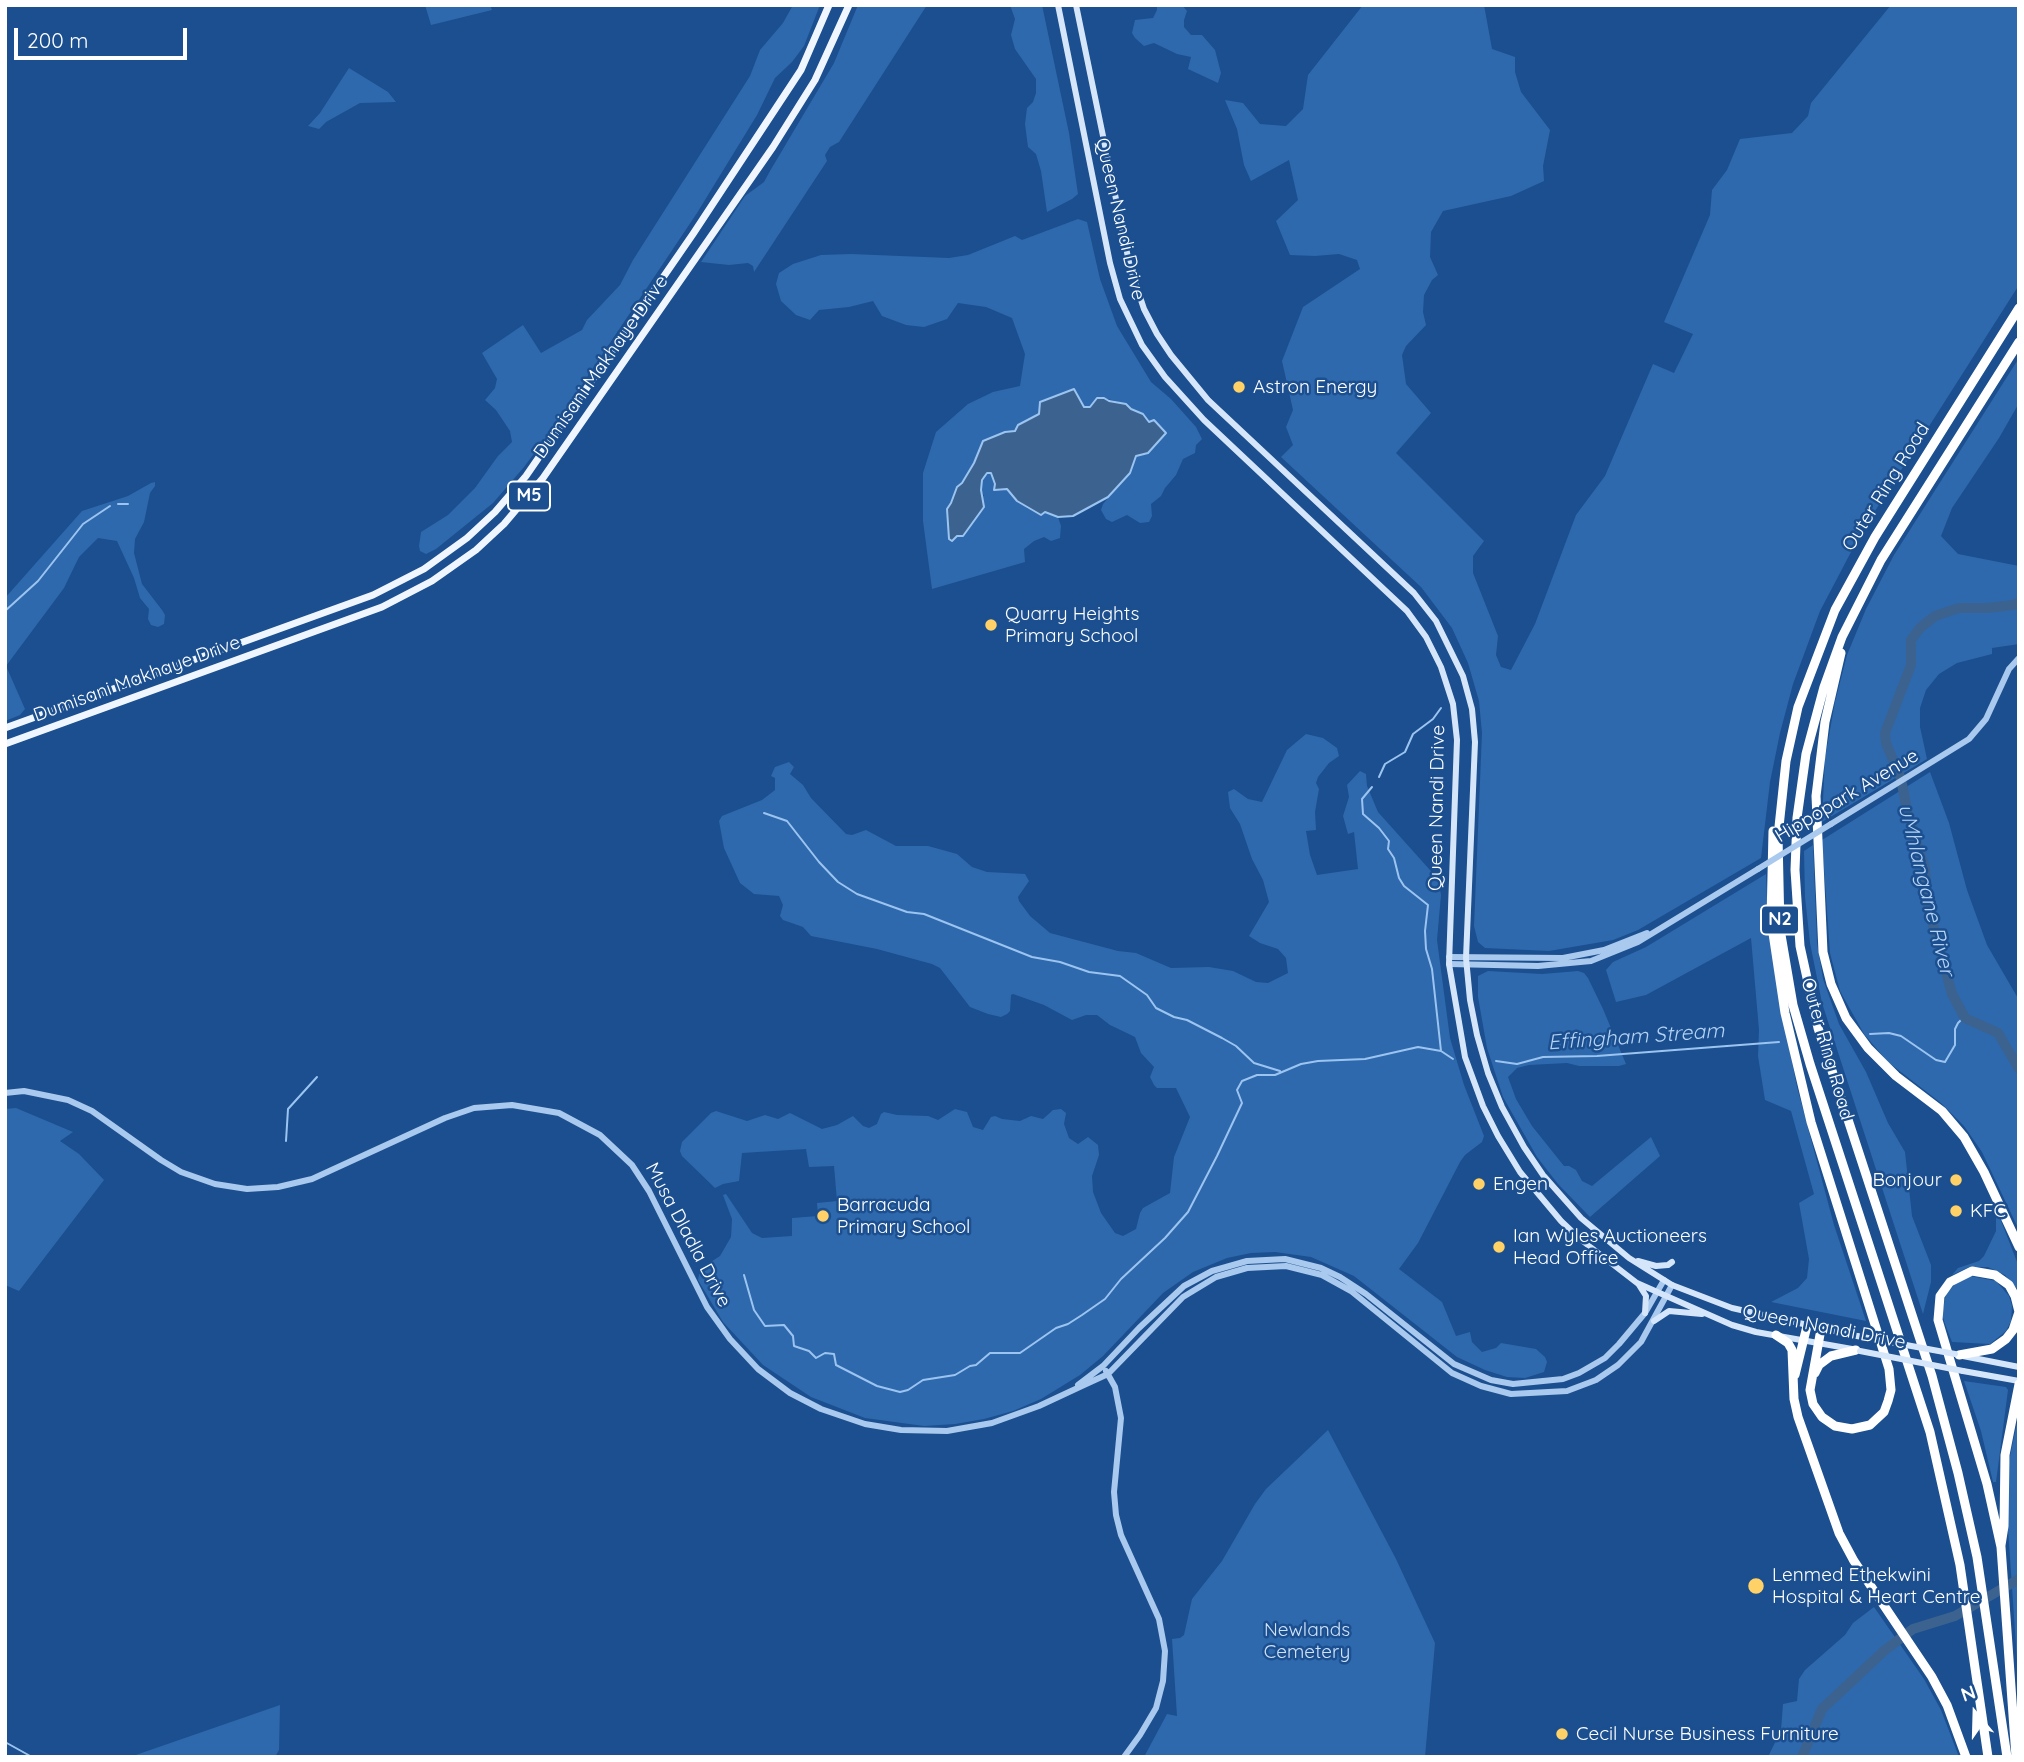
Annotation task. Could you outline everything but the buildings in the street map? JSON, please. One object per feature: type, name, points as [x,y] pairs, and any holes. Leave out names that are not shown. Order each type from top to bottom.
[{"type":"highway","name":"Outer Ring Road","points":[[1988,1757],[1960,1565],[1941,1475],[1920,1397],[1810,1064],[1788,979],[1779,918],[1778,835],[1783,783],[1798,707],[1823,638],[1853,573],[2019,308]]},
{"type":"highway","name":"Outer Ring Road","points":[[2007,1757],[1977,1557],[1943,1413],[1827,1060],[1800,946],[1795,870],[1797,818],[1811,734],[1824,687],[1850,621],[1881,560],[2019,342]]},
{"type":"highway","points":[[1850,621],[1830,699],[1818,773],[1816,820],[1826,968],[1846,1018],[1868,1048],[1896,1076],[1942,1111],[1964,1137],[1984,1172],[2019,1247]]},
{"type":"highway","points":[[1798,707],[1787,738],[1775,803],[1771,848],[1771,919],[1778,971],[1811,1122],[1889,1369],[1891,1390],[1884,1412],[1861,1428],[1843,1428],[1828,1422],[1817,1412],[1811,1396],[1811,1379],[1821,1329]]},
{"type":"highway","points":[[1957,1354],[1992,1349],[2013,1330],[2019,1312],[2015,1296],[2009,1285],[1995,1275],[1972,1271],[1950,1282],[1940,1296],[1938,1320],[1987,1484],[2001,1551],[2016,1757]]},
{"type":"highway","points":[[1794,1377],[1807,1326]]},
{"type":"highway","points":[[1776,1335],[1790,1346],[1798,1417],[1839,1533],[1854,1561],[1920,1658],[1947,1705],[1966,1757]]},
{"type":"highway","points":[[1811,1379],[1825,1359],[1837,1353],[1858,1350]]},
{"type":"highway","points":[[2001,1551],[2005,1455],[2019,1382]]},
{"type":"main road","name":"Dumisani Makhaye Drive","points":[[5,728],[373,594],[424,569],[467,538],[495,512],[526,476],[686,244],[801,70],[829,5]]},
{"type":"main road","name":"Dumisani Makhaye Drive","points":[[5,744],[382,607],[440,576],[486,541],[522,505],[543,478],[773,147],[816,79],[849,5]]},
{"type":"main road","name":"Queen Nandi Drive","points":[[1058,5],[1110,263],[1120,299],[1142,345],[1165,377],[1204,420],[1407,611],[1426,637],[1441,667],[1453,704],[1457,740],[1449,960],[1465,1057],[1483,1106],[1520,1172],[1561,1221],[1637,1283],[1704,1314],[1732,1325],[1776,1335],[2019,1382]]},
{"type":"main road","name":"Queen Nandi Drive","points":[[1076,5],[1130,267],[1144,309],[1157,334],[1208,400],[1414,593],[1436,621],[1459,666],[1472,709],[1475,742],[1466,961],[1470,1000],[1483,1057],[1502,1107],[1534,1163],[1581,1218],[1629,1258],[1672,1285],[1732,1308],[1807,1326],[2019,1367]]},
{"type":"main road","points":[[1629,1258],[1656,1266],[1672,1262]]},
{"type":"main road","points":[[1637,1283],[1646,1296],[1645,1312]]},
{"type":"main road","points":[[1654,1321],[1670,1311],[1704,1314]]},
{"type":"street","name":"Hippopark Avenue","points":[[1449,960],[1563,958],[1604,950],[1659,929],[1961,745],[1979,730],[2009,669],[2019,658]]},
{"type":"street","name":"Musa Dladla Drive","points":[[5,1093],[24,1091],[68,1100],[92,1111],[181,1172],[215,1184],[255,1189],[288,1186],[321,1176],[465,1111],[512,1105],[552,1111],[593,1130],[627,1159],[649,1191],[707,1307],[721,1329],[762,1372],[807,1402],[843,1418],[876,1427],[947,1431],[999,1420],[1065,1394],[1108,1374],[1183,1297],[1216,1277],[1258,1267],[1299,1268],[1332,1280],[1351,1291],[1452,1373],[1481,1386],[1511,1394],[1558,1392],[1596,1380],[1632,1352],[1654,1321],[1672,1285]]},
{"type":"street","name":"Musa Dladla Drive","points":[[1065,1394],[1103,1366],[1184,1286],[1229,1265],[1266,1259],[1301,1262],[1340,1277],[1366,1294],[1454,1364],[1491,1380],[1513,1384],[1563,1379],[1594,1365],[1619,1344],[1645,1312],[1664,1280]]},
{"type":"street","points":[[1103,1366],[1118,1396],[1121,1418],[1114,1492],[1116,1515],[1121,1535],[1159,1619],[1164,1651],[1163,1681],[1156,1708],[1124,1757]]},
{"type":"green space","points":[[425,5],[490,5],[492,10],[431,25]]},
{"type":"green space","points":[[793,5],[820,5],[804,46],[775,78],[757,115],[697,213],[553,428],[493,503],[436,549],[426,554],[420,551],[421,532],[448,515],[475,488],[498,456],[512,442],[510,431],[496,410],[485,400],[495,388],[497,379],[482,353],[523,325],[541,353],[582,330],[587,320],[620,285],[633,260],[750,76],[760,50],[783,23]]},
{"type":"green space","points":[[858,5],[927,5],[839,142],[830,147],[825,155],[827,161],[754,272],[753,266],[748,263],[729,265],[701,262],[745,196],[764,182],[834,63]]},
{"type":"green space","points":[[1010,5],[1042,5],[1069,133],[1078,194],[1047,212],[1041,171],[1036,154],[1028,147],[1025,124],[1027,108],[1036,93],[1036,79],[1015,49],[1011,35],[1015,19]]},
{"type":"green space","points":[[1157,5],[1182,5],[1187,11],[1184,27],[1191,35],[1202,35],[1215,50],[1221,73],[1218,83],[1188,69],[1191,57],[1177,54],[1154,43],[1144,46],[1135,38],[1132,33],[1135,20],[1153,18]]},
{"type":"green space","points":[[1363,5],[1484,5],[1492,49],[1515,57],[1515,72],[1521,92],[1550,130],[1543,166],[1544,181],[1511,196],[1443,211],[1431,232],[1430,257],[1438,275],[1424,295],[1423,312],[1426,325],[1406,346],[1402,355],[1406,384],[1431,413],[1396,453],[1484,541],[1473,556],[1473,573],[1498,636],[1496,655],[1501,667],[1511,670],[1535,624],[1576,515],[1605,476],[1653,364],[1674,373],[1693,334],[1664,322],[1710,215],[1712,190],[1727,170],[1740,139],[1792,133],[1808,116],[1811,103],[1891,5],[2019,5],[2019,285],[1861,533],[1820,611],[1793,684],[1780,733],[1770,782],[1761,858],[1638,930],[1613,940],[1549,951],[1485,948],[1478,942],[1474,926],[1482,733],[1479,701],[1468,663],[1452,628],[1421,587],[1281,457],[1293,445],[1286,427],[1293,410],[1282,361],[1303,307],[1360,269],[1357,260],[1339,254],[1290,255],[1276,221],[1298,200],[1289,160],[1251,181],[1244,165],[1237,129],[1225,100],[1243,103],[1260,124],[1286,126],[1303,109],[1308,75]]},
{"type":"green space","points":[[349,68],[388,92],[396,102],[360,103],[326,122],[319,129],[308,126],[320,113]]},
{"type":"green space","points":[[1078,219],[1087,222],[1100,279],[1117,326],[1151,382],[1171,399],[1196,427],[1202,439],[1196,445],[1195,453],[1183,459],[1176,475],[1161,496],[1151,504],[1152,516],[1149,522],[1140,523],[1127,515],[1112,522],[1106,519],[1101,510],[1103,504],[1130,473],[1149,422],[1143,414],[1126,404],[1104,398],[1097,398],[1090,407],[1084,407],[1076,391],[1065,392],[1040,402],[1039,414],[1018,425],[1015,431],[983,441],[974,463],[947,509],[984,496],[981,490],[982,480],[991,472],[995,484],[1007,489],[1027,508],[1040,515],[1045,512],[1058,517],[1061,526],[1060,538],[1051,541],[1044,537],[1034,541],[1024,549],[1025,562],[932,589],[923,521],[923,473],[936,432],[968,404],[993,392],[1020,386],[1025,354],[1012,318],[986,307],[958,303],[947,319],[924,327],[906,325],[882,316],[873,301],[819,310],[810,320],[796,315],[781,301],[776,284],[779,273],[793,264],[821,255],[949,258],[968,255],[1015,236],[1022,240]]},
{"type":"green space","points":[[2019,358],[2019,403],[1952,508],[1941,536],[1958,554],[2019,566],[2019,644],[1992,648],[1992,654],[1957,663],[1939,674],[1926,690],[1920,708],[1920,727],[1927,759],[1822,822],[1825,758],[1835,702],[1847,655],[1866,609],[1894,555]]},
{"type":"green space","points":[[155,482],[144,522],[135,539],[134,553],[142,584],[165,615],[164,624],[158,627],[151,625],[148,619],[149,609],[140,598],[117,541],[98,538],[79,557],[64,588],[6,666],[25,709],[20,715],[5,721],[5,598],[82,511],[128,496]]},
{"type":"green space","points":[[1306,734],[1323,738],[1337,748],[1339,756],[1329,763],[1318,777],[1316,830],[1306,831],[1317,875],[1358,869],[1354,832],[1348,834],[1343,816],[1349,797],[1347,785],[1360,771],[1366,774],[1367,786],[1378,812],[1438,879],[1441,895],[1437,940],[1450,1038],[1464,1085],[1484,1136],[1482,1142],[1460,1162],[1418,1243],[1399,1269],[1442,1302],[1456,1336],[1470,1332],[1472,1342],[1482,1352],[1496,1348],[1501,1343],[1536,1349],[1547,1362],[1544,1372],[1525,1378],[1507,1377],[1485,1370],[1457,1357],[1354,1276],[1311,1257],[1275,1252],[1227,1258],[1193,1272],[1163,1293],[1103,1356],[1080,1375],[1041,1399],[984,1419],[924,1426],[865,1418],[811,1397],[763,1365],[723,1322],[698,1280],[700,1269],[720,1256],[731,1237],[732,1219],[723,1195],[726,1194],[752,1233],[762,1238],[792,1236],[792,1218],[818,1216],[817,1203],[837,1201],[834,1166],[809,1167],[806,1149],[742,1153],[739,1181],[715,1188],[680,1151],[682,1142],[711,1113],[716,1111],[747,1121],[765,1115],[778,1119],[790,1113],[822,1129],[837,1125],[853,1116],[869,1128],[877,1124],[884,1112],[928,1116],[938,1120],[955,1109],[967,1112],[973,1127],[983,1130],[991,1117],[1020,1121],[1031,1116],[1043,1119],[1053,1110],[1061,1109],[1066,1113],[1064,1124],[1069,1138],[1078,1144],[1088,1137],[1098,1145],[1099,1155],[1092,1176],[1093,1192],[1101,1213],[1115,1233],[1123,1236],[1136,1229],[1143,1208],[1170,1193],[1174,1157],[1190,1117],[1176,1088],[1157,1088],[1154,1085],[1150,1077],[1154,1067],[1141,1053],[1135,1037],[1110,1025],[1097,1015],[1086,1015],[1072,1020],[1044,1005],[1013,994],[1007,1014],[1001,1017],[988,1014],[970,1007],[940,968],[932,964],[877,949],[811,936],[803,927],[783,920],[780,916],[783,905],[779,896],[754,894],[740,883],[724,848],[719,821],[722,816],[762,800],[775,790],[775,778],[771,776],[775,767],[789,762],[794,767],[790,774],[846,834],[852,835],[866,830],[896,846],[928,846],[957,854],[972,867],[987,872],[1025,874],[1029,881],[1018,897],[1019,901],[1030,916],[1050,933],[1118,951],[1136,953],[1171,968],[1209,967],[1233,971],[1256,982],[1268,983],[1288,973],[1286,958],[1278,949],[1249,936],[1269,902],[1240,824],[1230,808],[1228,792],[1234,789],[1248,799],[1262,802],[1287,750]]},
{"type":"green space","points":[[1930,772],[1987,945],[2019,1000],[2019,1230],[1982,1152],[1964,1126],[1941,1103],[1888,1062],[1864,1034],[1840,991],[1830,953],[1822,840]]},
{"type":"green space","points":[[1813,845],[1817,943],[1823,979],[1839,1024],[1905,1152],[1912,1216],[1931,1265],[1931,1282],[1923,1314],[1822,1003],[1810,943],[1805,897],[1804,851]]},
{"type":"green space","points":[[1766,874],[1768,923],[1778,992],[1797,1087],[1834,1225],[1866,1321],[1771,1302],[1798,1288],[1807,1278],[1809,1259],[1799,1203],[1814,1194],[1791,1111],[1765,1100],[1758,1056],[1759,1030],[1751,938],[1646,995],[1616,1002],[1606,970],[1613,962],[1646,947]]},
{"type":"green space","points":[[1488,971],[1584,973],[1603,1009],[1626,1064],[1529,1065],[1517,1068],[1508,1077],[1516,1099],[1532,1126],[1564,1166],[1576,1170],[1582,1181],[1592,1186],[1651,1137],[1660,1156],[1590,1217],[1558,1184],[1537,1157],[1503,1097],[1487,1048],[1478,997],[1478,976]]},
{"type":"green space","points":[[16,1108],[73,1132],[60,1141],[79,1154],[104,1180],[19,1291],[5,1285],[5,1109]]},
{"type":"green space","points":[[1996,1208],[2019,1267],[2019,1291],[2005,1275],[1988,1267],[1969,1267],[1952,1275],[1958,1268],[1979,1261],[1984,1256],[1996,1231]]},
{"type":"green space","points":[[1970,1276],[1996,1281],[2009,1296],[2012,1306],[2011,1321],[2006,1331],[1990,1344],[1952,1342],[1942,1314],[1946,1294],[1956,1283]]},
{"type":"green space","points":[[1964,1381],[2006,1387],[2008,1390],[1996,1482],[1993,1482],[1981,1431]]},
{"type":"green space","points":[[2019,1413],[2019,1690],[2007,1514],[2009,1461]]},
{"type":"green space","name":"Newlands Cemetery","points":[[1328,1430],[1396,1559],[1435,1643],[1425,1757],[1144,1757],[1167,1714],[1177,1716],[1172,1639],[1184,1635],[1192,1599],[1222,1561],[1266,1489]]},
{"type":"green space","points":[[1874,1607],[1924,1679],[1941,1710],[1959,1757],[1768,1757],[1781,1730],[1783,1704],[1797,1701],[1799,1679],[1805,1670],[1845,1635],[1853,1623]]},
{"type":"green space","points":[[280,1705],[279,1750],[275,1757],[130,1757]]},
{"type":"shaded area","points":[[1074,389],[1084,407],[1090,407],[1097,398],[1126,404],[1143,414],[1149,422],[1154,420],[1166,433],[1148,453],[1136,456],[1130,473],[1108,497],[1073,516],[1058,517],[1045,512],[1041,515],[1017,501],[1007,489],[994,490],[991,473],[987,473],[982,480],[981,490],[984,507],[963,536],[957,536],[952,541],[949,539],[947,509],[957,487],[974,463],[983,441],[1015,431],[1018,425],[1039,414],[1040,402]]},
{"type":"waterway","points":[[118,504],[128,504]]},
{"type":"waterway","points":[[5,611],[38,581],[83,524],[110,506]]},
{"type":"waterway","name":"uMhlangane River","points":[[2019,602],[1987,608],[1959,608],[1935,616],[1920,628],[1911,640],[1911,665],[1885,733],[1886,743],[1901,779],[1907,810],[1925,869],[1928,906],[1952,994],[1965,1018],[1998,1033],[2019,1069]]},
{"type":"waterway","points":[[1379,777],[1385,764],[1405,752],[1413,734],[1433,719],[1441,708]]},
{"type":"waterway","points":[[1372,787],[1362,799],[1363,814],[1389,841],[1388,849],[1404,886],[1428,905],[1426,949],[1432,969],[1441,1051],[1453,1059]]},
{"type":"waterway","points":[[764,813],[787,821],[838,882],[857,894],[907,912],[924,914],[1032,957],[1060,962],[1089,972],[1120,976],[1147,995],[1156,1008],[1222,1038],[1236,1046],[1254,1063],[1280,1071]]},
{"type":"waterway","name":"Effingham Stream","points":[[1870,1034],[1889,1033],[1901,1036],[1936,1060],[1945,1062],[1955,1045],[1955,1029],[1958,1023],[1963,1018],[1972,1021]]},
{"type":"waterway","name":"Effingham Stream","points":[[1496,1061],[1517,1064],[1543,1057],[1597,1056],[1779,1042]]},
{"type":"waterway","points":[[744,1275],[754,1310],[765,1326],[784,1325],[793,1336],[794,1346],[809,1351],[816,1358],[825,1353],[834,1354],[836,1365],[877,1386],[900,1392],[923,1380],[955,1375],[976,1365],[990,1353],[1020,1353],[1056,1328],[1082,1315],[1105,1299],[1121,1279],[1165,1238],[1188,1212],[1217,1156],[1242,1103],[1237,1090],[1242,1081],[1257,1075],[1275,1075],[1301,1064],[1318,1061],[1365,1059],[1418,1047],[1441,1051]]},
{"type":"waterway","points":[[286,1141],[288,1109],[317,1077]]},
{"type":"waterway","name":"uMhlangane River","points":[[1802,1757],[1822,1709],[1885,1650],[1913,1629],[1955,1616],[2019,1579]]},
{"type":"waterway","points":[[5,1742],[32,1757]]},
{"type":"place","name":"Astron Energy","points":[[1239,387]]},
{"type":"place","name":"Quarry Heights Primary School","points":[[991,625]]},
{"type":"place","name":"Bonjour","points":[[1956,1180]]},
{"type":"place","name":"Engen","points":[[1479,1184]]},
{"type":"place","name":"KFC","points":[[1956,1211]]},
{"type":"place","name":"Barracuda Primary School","points":[[823,1216]]},
{"type":"place","name":"Ian Wyles Auctioneers Head Office","points":[[1499,1247]]},
{"type":"place","name":"Lenmed Ethekwini Hospital & Heart Centre","points":[[1756,1586]]},
{"type":"place","name":"Cecil Nurse Business Furniture","points":[[1562,1734]]}]
